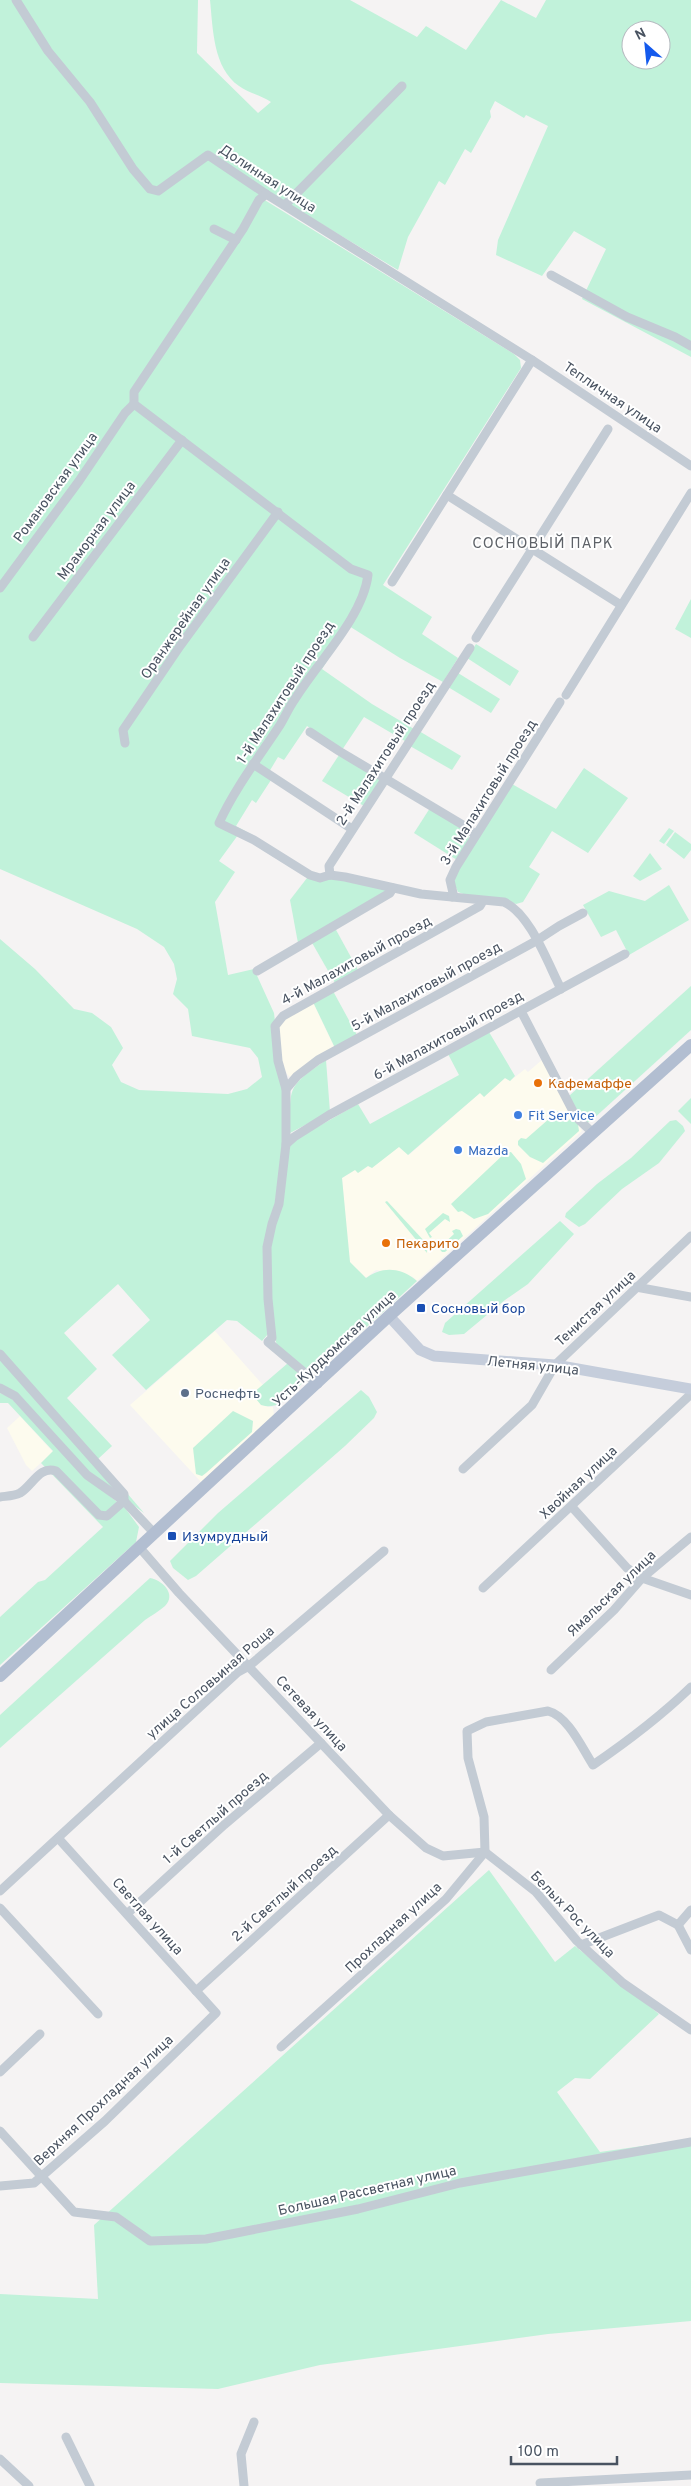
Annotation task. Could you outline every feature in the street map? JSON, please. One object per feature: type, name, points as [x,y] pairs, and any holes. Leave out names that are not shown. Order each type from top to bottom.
[{"type":"main road","name":"Усть-Курдюмская улица","points":[[0,1676],[156,1534],[389,1316],[691,1045]]},
{"type":"street","name":"Долинная улица","points":[[16,0],[48,51],[90,102],[133,169],[150,189],[158,191],[208,155],[266,194],[520,352]]},
{"type":"street","points":[[285,205],[402,86]]},
{"type":"street","points":[[266,194],[259,200],[236,240],[134,392],[134,404],[278,512]]},
{"type":"street","points":[[214,229],[236,240]]},
{"type":"street","points":[[550,275],[627,316],[691,346]]},
{"type":"street","name":"Тепличная улица","points":[[520,352],[691,466]]},
{"type":"street","points":[[392,582],[532,360]]},
{"type":"street","name":"Романовская улица","points":[[0,588],[79,481],[125,413],[134,404]]},
{"type":"street","points":[[476,638],[608,429]]},
{"type":"street","name":"Мраморная улица","points":[[33,637],[182,440]]},
{"type":"street","points":[[566,695],[691,493]]},
{"type":"street","points":[[447,495],[621,605]]},
{"type":"street","name":"1-й Малахитовый проезд","points":[[278,512],[351,569],[368,575],[366,592],[334,645],[294,699],[281,724],[253,764],[219,823],[254,840],[310,875],[320,878],[330,875]]},
{"type":"street","name":"Оранжерейная улица","points":[[125,743],[123,730],[180,646],[278,512]]},
{"type":"street","name":"2-й Малахитовый проезд","points":[[330,875],[329,866],[470,648]]},
{"type":"street","name":"3-й Малахитовый проезд","points":[[452,898],[453,893],[450,880],[475,835],[560,702]]},
{"type":"street","points":[[310,732],[468,828],[475,835]]},
{"type":"street","points":[[253,764],[352,829]]},
{"type":"street","points":[[330,875],[452,898],[504,902],[513,906],[520,913],[561,989]]},
{"type":"street","points":[[257,971],[390,893],[393,888]]},
{"type":"street","name":"4-й Малахитовый проезд","points":[[318,1384],[268,1342],[272,1338],[268,1299],[268,1247],[272,1224],[279,1204],[286,1144],[286,1089],[278,1061],[275,1026],[283,1016],[480,906],[482,901]]},
{"type":"street","name":"5-й Малахитовый проезд","points":[[286,1089],[297,1076],[318,1060],[536,941],[583,913]]},
{"type":"street","name":"6-й Малахитовый проезд","points":[[286,1144],[294,1137],[329,1116],[625,954]]},
{"type":"street","points":[[521,1011],[576,1117],[593,1133]]},
{"type":"street","name":"Тенистая улица","points":[[463,1469],[532,1405],[554,1364],[691,1236]]},
{"type":"street","points":[[636,1287],[691,1297]]},
{"type":"street","name":"Летняя улица","points":[[389,1316],[420,1350],[434,1356],[554,1364],[691,1389]]},
{"type":"street","points":[[0,1354],[124,1494],[124,1502]]},
{"type":"street","points":[[0,1388],[9,1392],[88,1475],[124,1502],[156,1534]]},
{"type":"street","name":"Хвойная улица","points":[[483,1588],[691,1394]]},
{"type":"street","points":[[0,1497],[22,1492],[44,1471],[50,1469],[56,1471],[99,1515],[107,1516],[124,1502]]},
{"type":"street","points":[[572,1506],[627,1568],[642,1578],[691,1595]]},
{"type":"street","name":"Ямальская улица","points":[[551,1670],[614,1610],[642,1578],[691,1537]]},
{"type":"street","name":"Сетевая улица","points":[[140,1548],[179,1593],[321,1743],[389,1814],[426,1848],[443,1856],[485,1852]]},
{"type":"street","name":"улица Соловьиная Роща","points":[[0,1890],[238,1672],[249,1666],[384,1551]]},
{"type":"street","points":[[485,1852],[484,1817],[468,1758],[467,1731],[486,1722],[548,1711],[556,1713],[593,1765],[626,1743],[691,1687]]},
{"type":"street","name":"1-й Светлый проезд","points":[[128,1914],[224,1826],[321,1743]]},
{"type":"street","name":"2-й Светлый проезд","points":[[196,1991],[389,1814]]},
{"type":"street","name":"Светлая улица","points":[[58,1838],[216,2013]]},
{"type":"street","name":"Белых Рос улица","points":[[485,1852],[536,1892],[581,1945],[623,1983],[691,2030]]},
{"type":"street","name":"Прохладная улица","points":[[281,2047],[446,1899],[485,1852]]},
{"type":"street","points":[[0,1908],[98,2014]]},
{"type":"street","points":[[678,1925],[691,1910]]},
{"type":"street","points":[[581,1945],[659,1915],[678,1925],[691,1950]]},
{"type":"street","name":"Верхняя Прохладная улица","points":[[0,2186],[34,2183],[105,2121],[216,2013]]},
{"type":"street","points":[[0,2072],[40,2034]]},
{"type":"street","name":"Большая Рассветная улица","points":[[0,2131],[74,2212],[116,2217],[150,2241],[206,2239],[358,2209],[460,2183],[691,2142]]},
{"type":"street","points":[[244,2486],[241,2454],[254,2422]]},
{"type":"street","points":[[66,2437],[90,2486]]},
{"type":"street","points":[[0,2459],[29,2486]]},
{"type":"street","points":[[540,2484],[691,2475]]},
{"type":"shaded area","points":[[313,1002],[335,1048],[290,1077],[281,1061],[279,1022]]},
{"type":"shaded area","points":[[543,1059],[582,1131],[417,1281],[413,1277],[376,1270],[366,1278],[349,1262],[342,1178],[355,1170],[368,1166],[372,1167],[399,1146],[409,1155],[480,1093],[484,1096],[505,1078],[510,1081],[525,1069],[528,1072]]},
{"type":"shaded area","points":[[215,1331],[263,1385],[252,1394],[268,1407],[273,1407],[274,1416],[201,1482],[130,1405]]},
{"type":"shaded area","points":[[20,1416],[53,1452],[32,1471],[26,1465],[7,1428]]},
{"type":"green space","points":[[0,0],[198,0],[197,53],[258,113],[271,102],[239,86],[224,69],[216,47],[210,0],[350,0],[417,37],[426,26],[466,50],[501,0],[536,18],[546,0],[691,0],[691,357],[582,299],[606,249],[574,231],[542,276],[496,255],[498,240],[548,126],[526,115],[524,118],[495,101],[490,111],[491,117],[471,153],[465,149],[445,185],[439,181],[408,237],[398,270],[265,190],[263,199],[514,354],[520,360],[521,368],[383,585],[432,617],[422,634],[458,658],[443,682],[349,626],[322,669],[372,704],[414,729],[405,741],[364,717],[342,750],[307,726],[284,760],[278,757],[269,772],[271,780],[256,803],[252,800],[236,826],[256,837],[238,835],[219,861],[235,872],[215,902],[228,975],[254,969],[274,1013],[283,1089],[283,1143],[275,1204],[269,1224],[268,1334],[262,1341],[237,1321],[227,1320],[146,1390],[112,1355],[150,1320],[118,1284],[64,1333],[97,1369],[67,1398],[112,1446],[98,1459],[144,1513],[89,1472],[0,1386],[0,939],[35,969],[74,1009],[92,1013],[111,1027],[123,1048],[112,1065],[121,1082],[139,1090],[228,1094],[247,1089],[262,1077],[258,1058],[250,1048],[192,1036],[188,1009],[173,994],[177,979],[174,964],[164,947],[137,929],[0,869]]},
{"type":"green space","points":[[691,599],[691,638],[675,629]]},
{"type":"green space","points":[[476,644],[519,671],[510,686],[467,658]]},
{"type":"green space","points":[[458,673],[500,699],[491,713],[448,687]]},
{"type":"green space","points":[[419,731],[461,756],[452,770],[410,746]]},
{"type":"green space","points":[[339,755],[380,780],[364,806],[322,781]]},
{"type":"green space","points":[[584,768],[628,798],[588,853],[552,831],[529,867],[540,874],[523,902],[516,904],[501,899],[472,896],[458,892],[453,881],[458,870],[512,784],[556,809]]},
{"type":"green space","points":[[430,808],[468,833],[469,840],[457,860],[414,833]]},
{"type":"green space","points":[[669,828],[674,831],[664,844],[659,841]]},
{"type":"green space","points":[[675,832],[691,844],[691,850],[684,859],[666,845]]},
{"type":"green space","points":[[650,853],[662,869],[640,881],[633,876]]},
{"type":"green space","points":[[307,878],[330,878],[387,890],[298,943],[290,900]]},
{"type":"green space","points":[[669,885],[689,920],[629,955],[616,930],[601,937],[583,905],[609,891],[645,901]]},
{"type":"green space","points":[[335,928],[358,970],[335,983],[311,941]]},
{"type":"green space","points":[[691,986],[691,1030],[592,1120],[587,1123],[583,1121],[569,1096]]},
{"type":"green space","points":[[333,991],[357,1035],[335,1048],[313,1002]]},
{"type":"green space","points":[[489,1032],[515,1076],[510,1081],[505,1078],[484,1097],[480,1093],[408,1155],[399,1147],[372,1168],[368,1166],[358,1173],[355,1170],[342,1178],[350,1262],[366,1278],[378,1271],[392,1270],[405,1273],[417,1281],[325,1365],[317,1370],[309,1371],[277,1345],[274,1336],[271,1300],[271,1247],[290,1146],[296,1139],[358,1104],[370,1124],[459,1075],[448,1054]]},
{"type":"green space","points":[[326,1060],[330,1112],[290,1133],[290,1106],[293,1089],[304,1076]]},
{"type":"green space","points":[[691,1098],[691,1124],[678,1111]]},
{"type":"green space","points":[[558,1111],[568,1121],[572,1117],[578,1124],[579,1131],[543,1163],[530,1157],[518,1145],[518,1141],[521,1138],[526,1139]]},
{"type":"green space","points":[[676,1120],[683,1126],[685,1131],[659,1163],[622,1189],[585,1224],[579,1227],[565,1217],[566,1213],[597,1184],[631,1158],[670,1121]]},
{"type":"green space","points":[[511,1152],[521,1164],[526,1179],[488,1214],[474,1219],[462,1211],[458,1212],[451,1204],[505,1153]]},
{"type":"green space","points":[[387,1201],[426,1243],[427,1253],[385,1202]]},
{"type":"green space","points":[[443,1213],[449,1216],[450,1222],[445,1219],[429,1233],[432,1237],[430,1238],[425,1229]]},
{"type":"green space","points":[[560,1221],[574,1234],[528,1284],[505,1300],[464,1334],[449,1335],[442,1332],[445,1323]]},
{"type":"green space","points":[[460,1230],[463,1236],[445,1252],[442,1252],[437,1246],[438,1244],[441,1246],[454,1234],[452,1231]]},
{"type":"green space","points":[[288,1363],[304,1378],[303,1382],[280,1404],[274,1406],[261,1405],[252,1394]]},
{"type":"green space","points":[[361,1390],[369,1397],[377,1412],[374,1418],[345,1446],[196,1576],[188,1580],[173,1568],[170,1561],[218,1513]]},
{"type":"green space","points":[[0,1393],[11,1398],[85,1477],[125,1508],[139,1527],[136,1542],[0,1665],[0,1617],[38,1582],[45,1580],[103,1527],[41,1463],[53,1451],[8,1403],[0,1403]]},
{"type":"green space","points":[[233,1411],[253,1421],[252,1432],[202,1476],[196,1474],[193,1448]]},
{"type":"green space","points":[[150,1578],[155,1579],[169,1592],[168,1601],[165,1606],[145,1620],[0,1748],[0,1715]]},
{"type":"green space","points":[[489,1870],[555,1962],[575,1946],[659,2014],[590,2079],[575,2078],[557,2092],[600,2152],[691,2139],[691,2321],[548,2334],[320,2365],[218,2389],[0,2383],[0,2294],[98,2299],[94,2225]]},
{"type":"place","name":"Кафемаффе","points":[[538,1083]]},
{"type":"place","name":"Fit Service","points":[[518,1115]]},
{"type":"place","name":"Mazda","points":[[458,1150]]},
{"type":"place","name":"Пекарито","points":[[386,1243]]},
{"type":"place","name":"Сосновый бор","points":[[421,1308]]},
{"type":"place","name":"Роснефть","points":[[185,1393]]},
{"type":"place","name":"Изумрудный","points":[[172,1536]]},
{"type":"district","name":"СОСНОВЫЙ ПАРК","points":[[543,543]]}]
